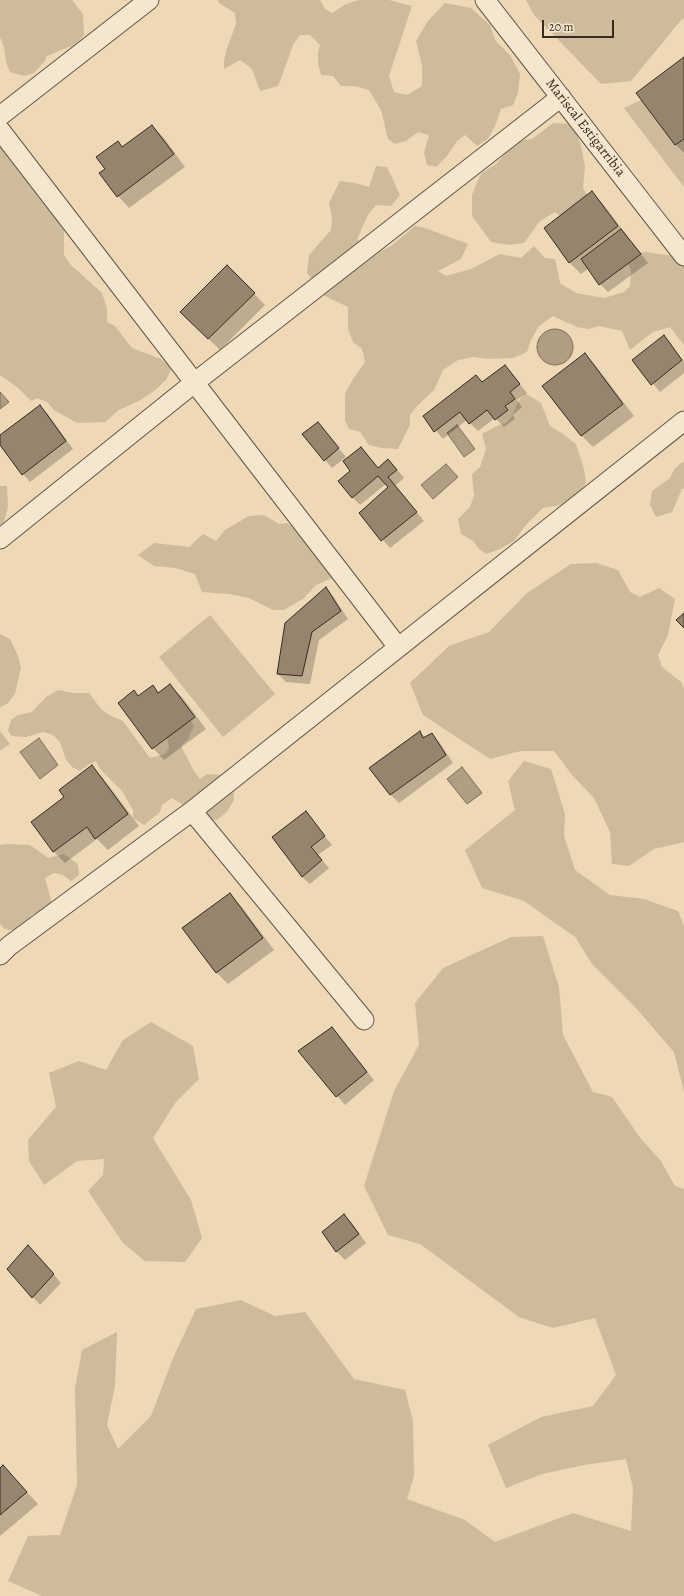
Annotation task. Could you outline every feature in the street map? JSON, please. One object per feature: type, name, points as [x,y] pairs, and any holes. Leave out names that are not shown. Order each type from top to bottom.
[{"type":"street","points":[[0,116],[149,0]]},
{"type":"street","name":"Mariscal Estigarribia","points":[[485,0],[684,256]]},
{"type":"street","points":[[0,538],[194,383],[561,97]]},
{"type":"street","points":[[0,130],[398,647]]},
{"type":"street","points":[[3,945],[192,811],[684,421]]},
{"type":"street","points":[[192,811],[364,1020]]},
{"type":"shaded area","points":[[0,0],[72,0],[83,14],[84,35],[74,45],[47,56],[45,61],[34,73],[24,76],[10,72],[0,37]]},
{"type":"shaded area","points":[[218,0],[320,0],[325,9],[332,13],[346,4],[359,0],[389,0],[412,6],[389,76],[394,92],[407,95],[422,86],[422,66],[416,41],[428,21],[445,3],[471,8],[490,25],[495,40],[510,55],[520,74],[518,93],[513,105],[501,109],[495,126],[488,139],[477,146],[465,135],[457,141],[447,156],[436,167],[427,165],[424,153],[429,135],[418,132],[406,141],[395,144],[388,139],[381,110],[369,90],[355,86],[341,86],[333,76],[321,75],[318,64],[318,52],[320,45],[310,35],[300,35],[294,43],[278,86],[260,91],[252,69],[240,60],[224,69],[224,60],[227,48],[236,24],[235,13],[219,3]]},
{"type":"shaded area","points":[[526,0],[684,0],[684,19],[682,19],[631,81],[601,84],[534,15]]},
{"type":"shaded area","points":[[656,93],[684,115],[684,187],[624,108]]},
{"type":"shaded area","points":[[553,123],[568,124],[576,132],[581,146],[585,166],[583,188],[589,198],[565,220],[555,212],[540,221],[524,243],[509,245],[491,242],[472,216],[472,195],[477,182],[482,173],[496,164],[516,141],[532,139]]},
{"type":"shaded area","points":[[0,143],[61,218],[64,232],[64,255],[70,264],[102,293],[107,308],[107,322],[115,326],[132,348],[161,359],[172,368],[166,380],[154,391],[139,401],[119,410],[105,422],[77,423],[54,410],[47,402],[37,398],[31,401],[18,388],[0,375]]},
{"type":"shaded area","points":[[376,166],[387,167],[400,195],[391,206],[376,205],[368,215],[357,239],[370,252],[379,252],[391,246],[415,226],[425,228],[468,244],[461,259],[438,271],[446,276],[471,269],[500,254],[521,258],[534,246],[545,258],[555,259],[560,283],[576,293],[604,298],[624,292],[630,286],[631,271],[625,255],[646,252],[680,257],[684,261],[684,345],[670,327],[653,332],[630,350],[622,331],[599,326],[589,329],[577,327],[553,316],[539,326],[531,340],[527,352],[513,358],[489,359],[473,357],[458,360],[443,370],[434,390],[410,415],[410,425],[398,449],[369,445],[360,432],[349,429],[345,420],[345,394],[365,362],[362,349],[353,342],[348,329],[348,307],[325,296],[307,273],[309,255],[331,230],[332,218],[329,203],[340,181],[369,187]]},
{"type":"shaded area","points":[[559,329],[568,334],[572,340],[572,354],[568,360],[559,365],[551,365],[542,360],[538,354],[537,343],[542,334],[548,330]]},
{"type":"shaded area","points":[[0,392],[9,402],[0,409]]},
{"type":"shaded area","points":[[525,393],[541,403],[550,426],[576,444],[584,469],[586,483],[579,494],[570,500],[561,505],[543,508],[525,526],[514,541],[500,549],[486,554],[478,548],[473,541],[461,534],[458,519],[470,507],[474,496],[472,474],[480,467],[486,449],[482,434],[506,423],[512,416],[518,402]]},
{"type":"shaded area","points":[[457,425],[475,449],[464,457],[447,433]]},
{"type":"shaded area","points":[[684,461],[684,489],[682,489],[672,512],[656,517],[650,505],[652,491],[670,478],[675,468]]},
{"type":"shaded area","points":[[446,464],[458,477],[433,499],[421,485]]},
{"type":"shaded area","points":[[0,486],[7,486],[8,507],[4,522],[0,525]]},
{"type":"shaded area","points":[[264,515],[279,524],[287,523],[302,533],[331,559],[332,578],[316,585],[303,599],[283,610],[273,610],[249,598],[229,594],[202,592],[195,574],[176,568],[154,566],[138,555],[154,543],[189,547],[203,534],[216,541],[225,530],[249,516]]},
{"type":"shaded area","points":[[597,563],[618,570],[630,592],[640,597],[659,588],[675,599],[668,635],[658,655],[662,667],[681,682],[684,688],[684,842],[654,849],[629,866],[612,864],[610,832],[594,798],[572,775],[554,751],[521,751],[490,759],[423,715],[410,683],[449,646],[489,632],[527,593],[571,564]]},
{"type":"shaded area","points":[[210,615],[275,694],[223,737],[159,657]]},
{"type":"shaded area","points":[[0,634],[10,639],[18,656],[21,667],[15,694],[7,704],[0,707]]},
{"type":"shaded area","points":[[58,690],[74,693],[89,693],[101,709],[109,715],[123,721],[150,758],[165,754],[169,748],[165,725],[185,711],[194,726],[188,739],[181,746],[194,771],[200,779],[207,774],[221,775],[234,785],[234,800],[227,812],[218,819],[210,822],[172,798],[162,805],[160,812],[144,825],[133,818],[133,810],[122,791],[100,769],[96,761],[80,771],[72,767],[66,760],[60,742],[53,735],[43,732],[26,737],[12,736],[8,731],[11,720],[18,715],[32,712],[46,697]]},
{"type":"shaded area","points":[[0,731],[10,744],[0,751]]},
{"type":"shaded area","points":[[39,738],[58,765],[40,779],[20,752]]},
{"type":"shaded area","points":[[524,761],[551,769],[565,814],[564,836],[575,870],[610,895],[644,899],[678,911],[684,926],[684,1092],[674,1052],[635,1007],[592,964],[575,937],[524,901],[482,888],[465,850],[515,810],[508,781]]},
{"type":"shaded area","points":[[462,767],[482,793],[467,804],[447,779]]},
{"type":"shaded area","points":[[0,845],[30,845],[48,858],[64,854],[78,864],[79,875],[71,881],[63,875],[54,873],[45,878],[52,904],[47,909],[32,915],[20,929],[9,930],[5,929],[0,924]]},
{"type":"shaded area","points":[[543,936],[559,987],[563,1035],[593,1092],[612,1097],[641,1139],[661,1161],[675,1186],[684,1189],[684,1596],[42,1596],[8,1581],[28,1536],[60,1535],[77,1485],[75,1388],[82,1350],[117,1332],[115,1386],[107,1425],[118,1449],[151,1416],[173,1358],[196,1309],[241,1300],[275,1316],[305,1312],[354,1379],[405,1390],[413,1421],[414,1476],[407,1499],[465,1520],[495,1542],[573,1513],[631,1531],[633,1488],[626,1459],[584,1465],[542,1474],[506,1488],[488,1445],[541,1417],[593,1406],[616,1375],[595,1318],[553,1328],[519,1317],[420,1244],[388,1235],[364,1186],[394,1091],[419,1045],[415,1003],[443,968],[511,937]]},
{"type":"shaded area","points":[[151,1022],[193,1046],[199,1079],[176,1102],[153,1138],[191,1200],[202,1238],[185,1262],[145,1261],[123,1243],[88,1191],[103,1175],[104,1159],[77,1161],[44,1185],[29,1161],[28,1140],[56,1107],[49,1073],[79,1061],[106,1070],[123,1040]]},
{"type":"building","points":[[684,57],[684,139],[675,145],[636,93]]},
{"type":"building","points":[[152,125],[174,154],[117,197],[99,173],[105,169],[96,157],[118,141],[122,147]]},
{"type":"building","points":[[592,191],[618,226],[569,263],[544,228]]},
{"type":"building","points":[[621,229],[641,254],[599,285],[581,259]]},
{"type":"building","points":[[227,265],[255,293],[208,339],[180,312]]},
{"type":"building","points":[[664,335],[682,360],[651,385],[632,360]]},
{"type":"building","points":[[585,353],[623,404],[581,436],[542,386]]},
{"type":"building","points":[[505,365],[520,384],[510,392],[515,399],[505,406],[508,410],[495,420],[487,410],[469,424],[460,412],[434,432],[423,416],[476,375],[482,382]]},
{"type":"building","points":[[40,405],[66,441],[22,475],[0,445],[0,435]]},
{"type":"building","points":[[318,422],[339,448],[324,461],[302,434]]},
{"type":"building","points":[[361,447],[378,468],[388,459],[397,470],[388,477],[417,512],[381,541],[359,513],[388,487],[378,476],[352,498],[338,481],[350,471],[343,461]]},
{"type":"building","points":[[326,587],[341,611],[312,632],[302,676],[277,674],[285,623]]},
{"type":"building","points":[[684,613],[684,628],[676,620]]},
{"type":"building","points":[[170,684],[195,717],[152,749],[118,703],[134,690],[138,696],[153,685],[158,693]]},
{"type":"building","points":[[420,731],[423,738],[432,733],[446,755],[390,795],[369,768]]},
{"type":"building","points":[[92,765],[128,814],[95,839],[87,827],[53,852],[31,822],[64,797],[59,790]]},
{"type":"building","points":[[306,811],[325,836],[311,847],[322,860],[302,877],[272,837]]},
{"type":"building","points":[[230,893],[263,938],[216,973],[182,928]]},
{"type":"building","points":[[332,1027],[367,1072],[336,1097],[298,1051]]},
{"type":"building","points":[[344,1214],[359,1234],[336,1252],[322,1232]]},
{"type":"building","points":[[28,1245],[54,1274],[32,1298],[7,1269]]},
{"type":"building","points":[[3,1465],[27,1492],[0,1515],[0,1468]]}]
